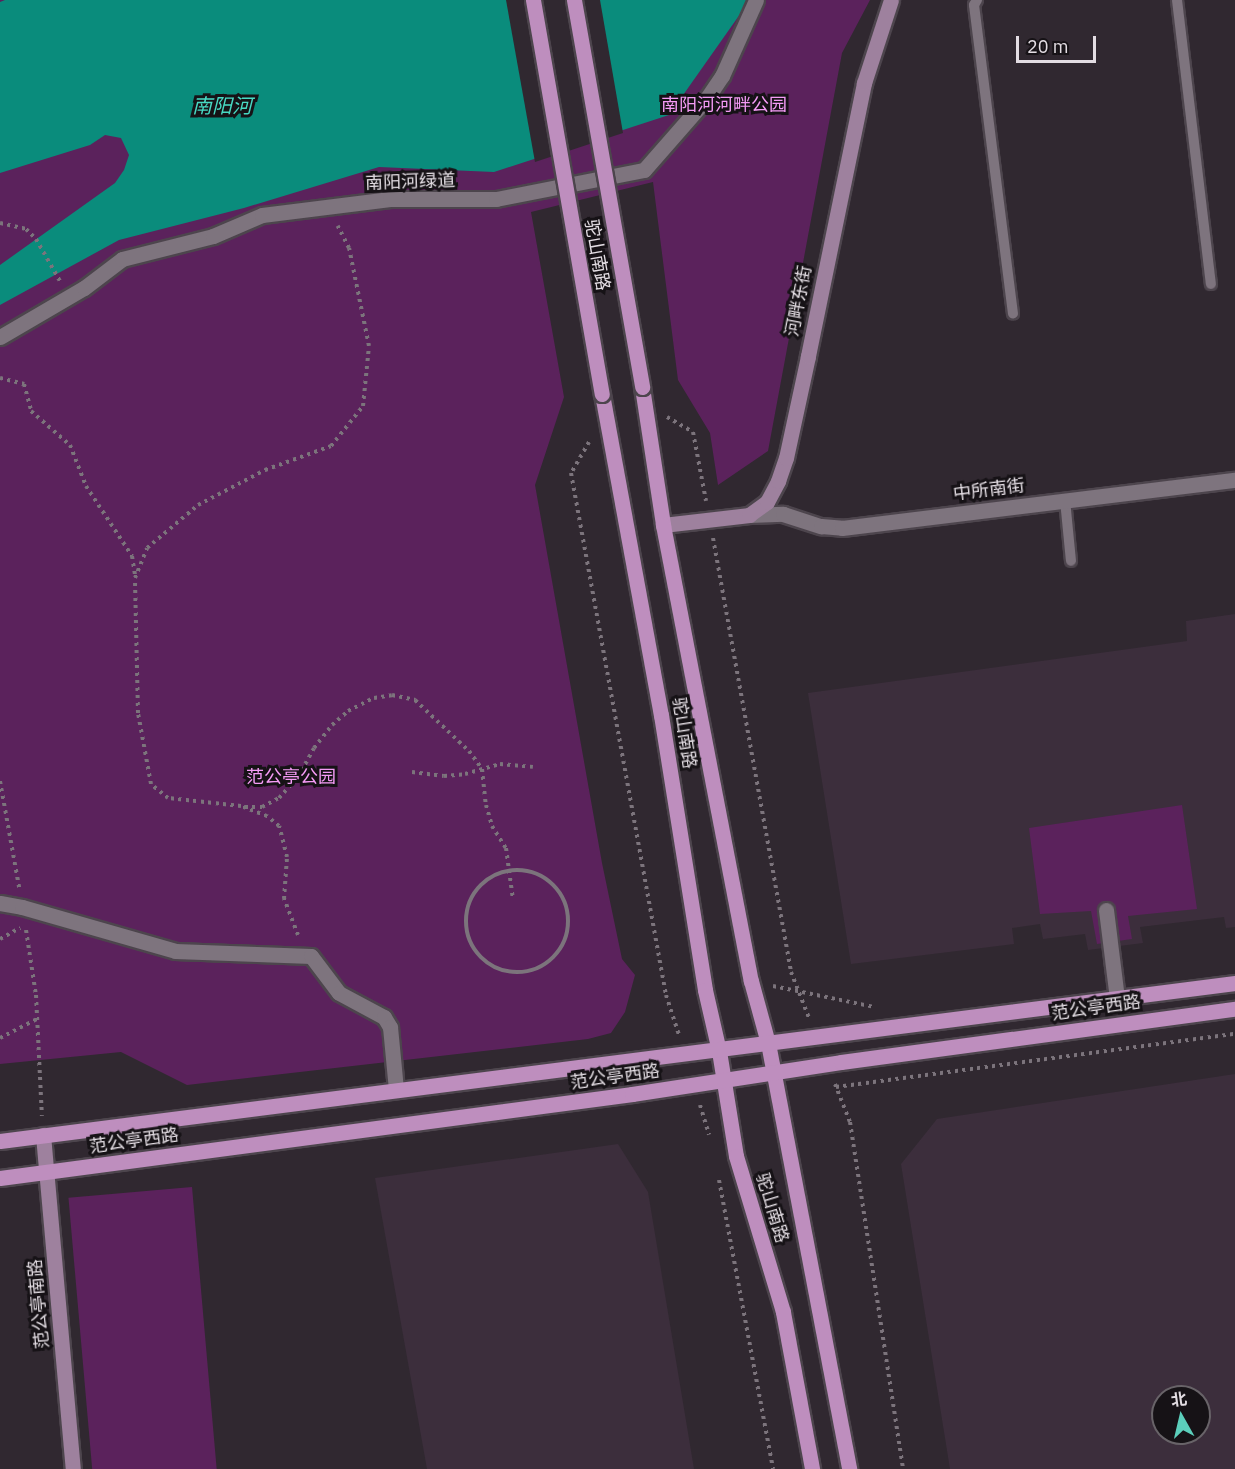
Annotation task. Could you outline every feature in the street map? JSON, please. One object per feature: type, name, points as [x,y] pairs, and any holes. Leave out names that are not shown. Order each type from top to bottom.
[{"type":"main road","name":"驼山南路","points":[[533,0],[605,413],[662,715],[705,990],[719,1051],[736,1156],[783,1312],[812,1469]]},
{"type":"main road","name":"驼山南路","points":[[574,0],[642,387],[663,525],[751,981],[768,1043],[849,1469]]},
{"type":"main road","name":"范公亭西路","points":[[0,1140],[639,1058],[719,1051],[1235,983]]},
{"type":"main road","name":"范公亭西路","points":[[0,1178],[723,1081],[848,1061],[1235,1009]]},
{"type":"street","name":"南阳河绿道","points":[[0,337],[84,288],[122,259],[213,236],[262,215],[390,199],[495,199],[644,170],[707,98],[722,76],[756,0]]},
{"type":"street","name":"河畔东街","points":[[749,515],[767,502],[786,458],[864,82],[891,0]]},
{"type":"street","name":"中所南街","points":[[749,515],[783,514],[821,526],[842,528],[1235,480]]},
{"type":"street","points":[[663,525],[749,515]]},
{"type":"street","points":[[0,903],[175,951],[311,956],[339,993],[384,1017],[390,1027],[396,1089]]},
{"type":"street","points":[[1106,910],[1117,998]]},
{"type":"street","name":"范公亭南路","points":[[44,1135],[73,1469]]},
{"type":"lane","points":[[977,0],[975,5],[1013,314]]},
{"type":"lane","points":[[1177,0],[1211,284]]},
{"type":"lane","points":[[1065,500],[1071,561]]},
{"type":"path","points":[[135,578],[147,548],[198,505],[265,470],[331,446],[363,406],[369,346],[349,248],[328,207]]},
{"type":"path","points":[[0,223],[26,229],[36,239],[61,282]]},
{"type":"path","points":[[0,378],[24,384],[31,411],[70,445],[86,486],[132,556],[135,578],[138,713],[152,784],[168,798],[241,807],[262,807],[279,798],[298,777],[314,748],[332,725],[359,705],[374,698],[392,695],[415,700],[469,751],[482,769],[486,805],[492,826],[506,848],[513,900]]},
{"type":"path","points":[[645,405],[693,432],[791,972],[811,1024]]},
{"type":"path","points":[[605,413],[571,473],[666,995],[680,1040]]},
{"type":"path","points":[[412,772],[444,776],[500,764],[533,767]]},
{"type":"path","points":[[241,807],[267,816],[279,826],[287,857],[284,898],[293,927],[311,956]]},
{"type":"path","points":[[522,870],[538,875],[552,884],[562,897],[567,912],[568,929],[563,944],[552,958],[538,968],[521,972],[504,970],[488,963],[476,951],[468,936],[466,919],[469,902],[478,888],[491,878],[508,871],[522,870]]},
{"type":"path","points":[[0,939],[25,925]]},
{"type":"path","points":[[751,981],[884,1008]]},
{"type":"path","points":[[36,996],[44,1135]]},
{"type":"path","points":[[0,1038],[8,1036],[37,1019]]},
{"type":"path","points":[[836,1087],[1235,1034]]},
{"type":"path","points":[[832,1076],[850,1122],[903,1469]]},
{"type":"path","points":[[698,1097],[711,1142]]},
{"type":"path","points":[[718,1177],[773,1469]]},
{"type":"shaded area","points":[[1235,614],[1235,927],[1226,928],[1224,917],[1140,927],[1143,943],[1088,950],[1085,934],[1043,939],[1040,924],[1012,928],[1014,944],[851,964],[808,693],[1187,641],[1186,621]]},
{"type":"shaded area","points":[[1235,1074],[1235,1469],[950,1469],[901,1164],[937,1119]]},
{"type":"shaded area","points":[[618,1144],[648,1192],[694,1469],[427,1469],[375,1178]]},
{"type":"green space","name":"范公亭公园","points":[[0,0],[870,0],[842,53],[768,451],[718,485],[710,433],[678,380],[653,182],[531,212],[564,397],[535,485],[602,863],[622,959],[635,975],[625,1012],[611,1033],[588,1039],[187,1085],[121,1052],[0,1064]]},
{"type":"green space","points":[[1182,805],[1197,909],[1128,916],[1132,939],[1097,944],[1091,911],[1040,914],[1029,828]]},
{"type":"green space","points":[[192,1187],[217,1469],[92,1469],[68,1198]]},
{"type":"water","name":"南阳河","points":[[5,0],[750,0],[669,115],[494,172],[379,167],[244,208],[119,240],[0,305],[0,265],[115,183],[124,170],[129,155],[121,138],[105,135],[90,145],[0,173],[0,2]]},
{"type":"pier","points":[[506,0],[600,0],[623,133],[535,162]]},
{"type":"park label","name":"南阳河河畔公园","points":[[724,105]]}]
